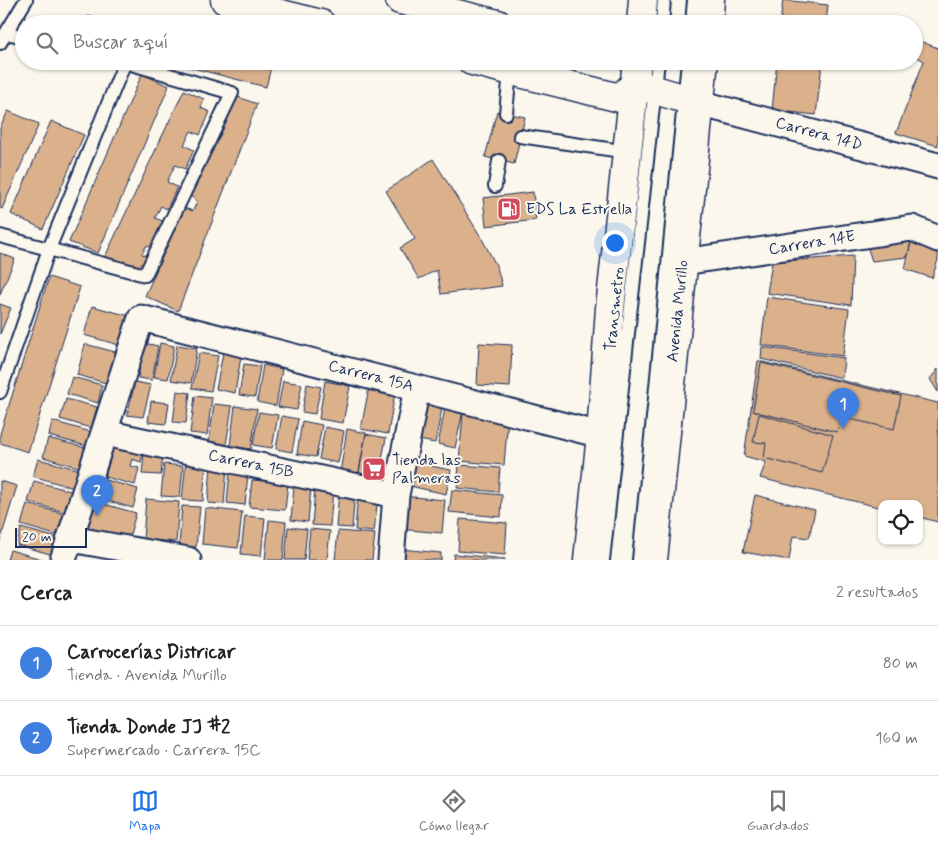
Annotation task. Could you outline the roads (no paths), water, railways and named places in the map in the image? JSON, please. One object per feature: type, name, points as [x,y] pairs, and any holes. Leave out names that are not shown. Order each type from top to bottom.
[{"type":"main road","points":[[225,0],[285,15]]},
{"type":"main road","points":[[400,0],[471,8],[483,15]]},
{"type":"main road","points":[[642,15],[643,0]]},
{"type":"main road","points":[[709,15],[710,0]]},
{"type":"main road","points":[[506,70],[620,98],[639,74]]},
{"type":"main road","name":"Avenida Murillo","points":[[653,560],[683,262],[692,100],[701,70]]},
{"type":"main road","points":[[639,74],[692,100]]},
{"type":"main road","points":[[588,560],[601,435],[610,308],[639,74]]},
{"type":"street","name":"Carrera 14D","points":[[692,100],[938,166]]},
{"type":"street","name":"Carrera 14E","points":[[683,262],[912,228],[938,239]]},
{"type":"street","name":"Carrera 15A","points":[[105,433],[141,318],[601,435]]},
{"type":"street","points":[[391,560],[396,495],[417,388]]},
{"type":"street","points":[[105,433],[67,550],[188,560]]},
{"type":"street","name":"Carrera 15B","points":[[105,433],[396,495]]},
{"type":"lane","points":[[17,15],[26,0]]},
{"type":"lane","points":[[663,15],[664,0]]},
{"type":"lane","points":[[693,15],[694,0]]},
{"type":"lane","points":[[3,38],[15,18]]},
{"type":"lane","points":[[0,392],[49,250],[120,70]]},
{"type":"lane","points":[[0,236],[145,275],[232,93],[151,70]]},
{"type":"lane","points":[[639,560],[682,134],[692,100],[689,70]]},
{"type":"lane","points":[[506,113],[510,71]]},
{"type":"lane","name":"Transmetro","points":[[604,560],[639,74]]},
{"type":"lane","points":[[520,136],[628,152]]},
{"type":"lane","points":[[496,186],[499,161]]},
{"type":"place","name":"EDS La Estrella","points":[[509,209]]},
{"type":"place","name":"Carrocerías Districar","points":[[843,429]]},
{"type":"place","name":"Tienda las Palmeras","points":[[374,469]]},
{"type":"place","name":"Tienda Donde JJ #2","points":[[97,516]]}]
